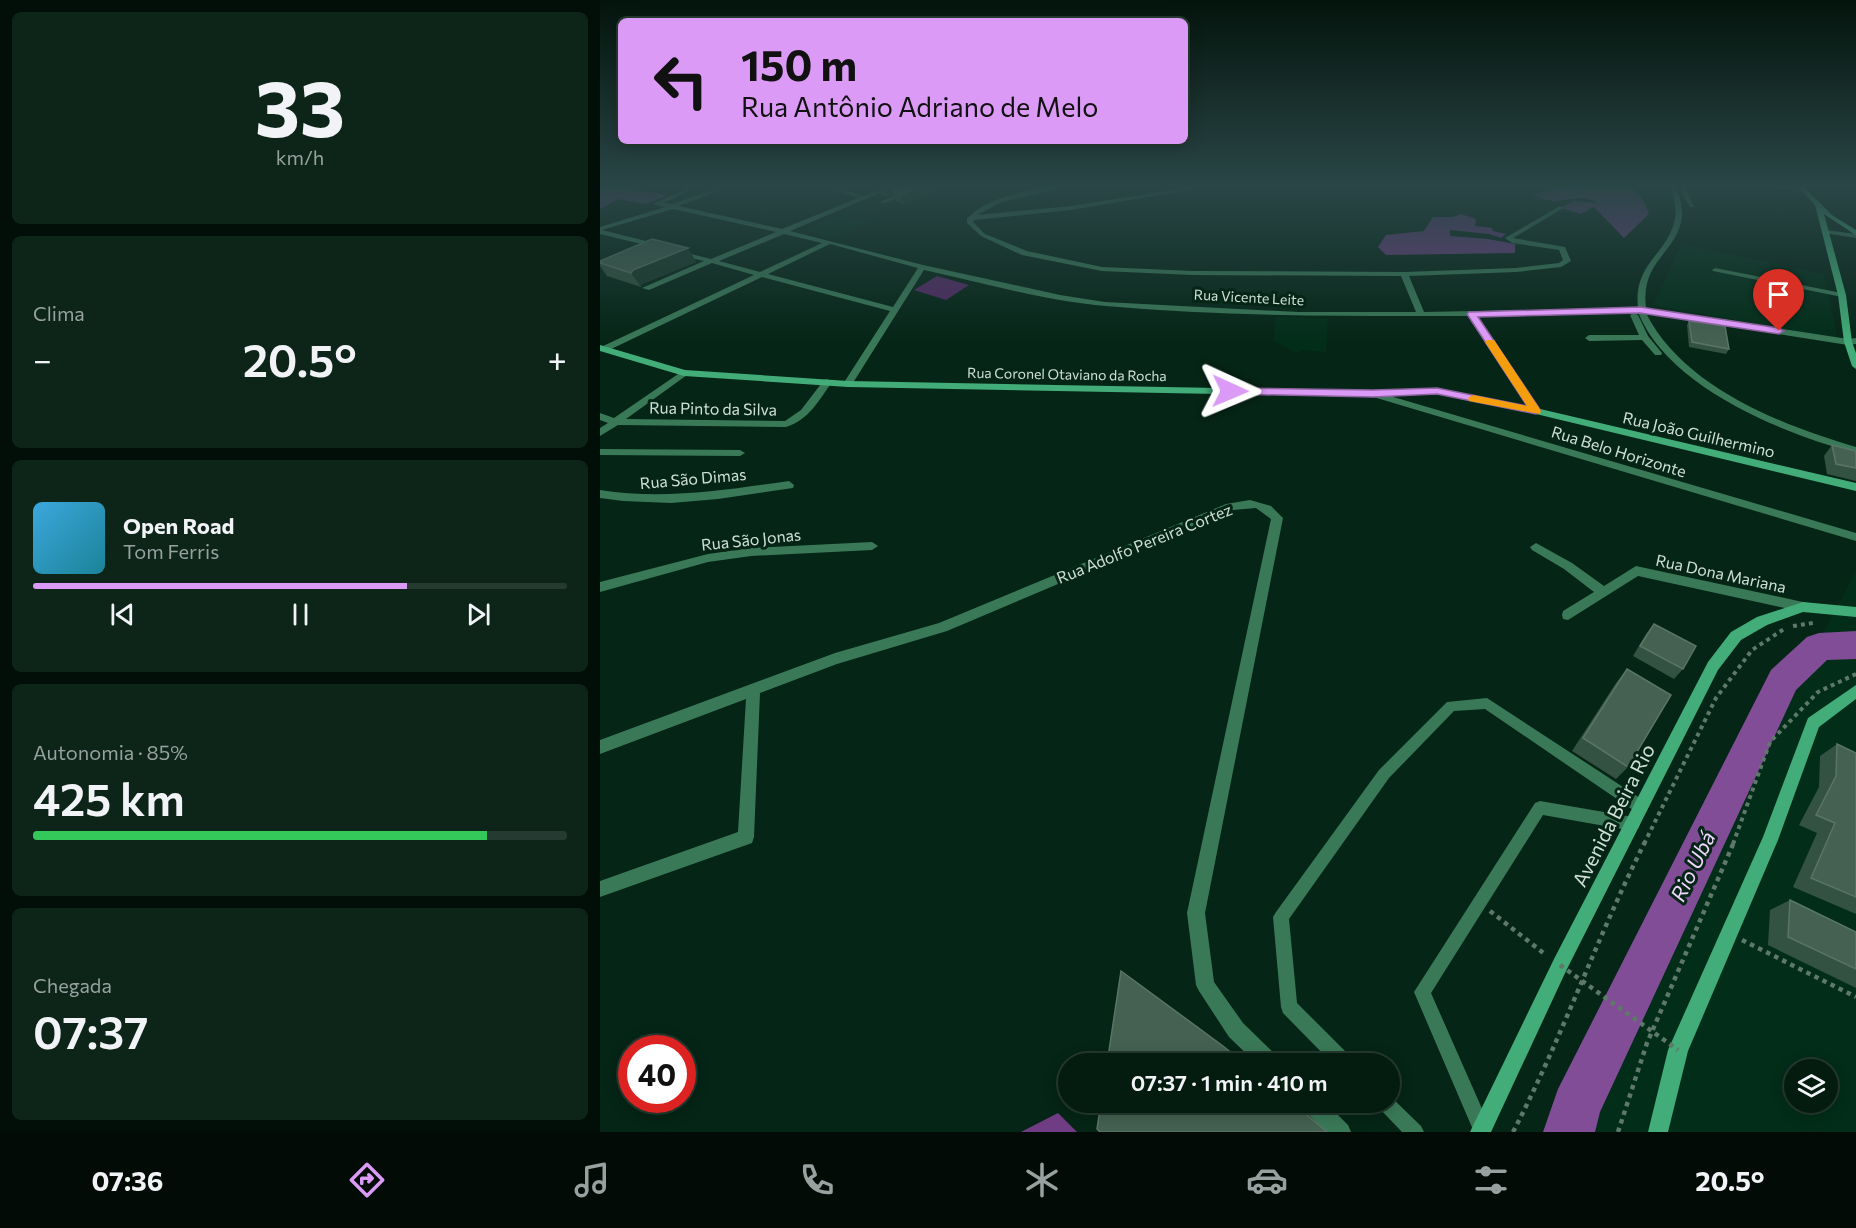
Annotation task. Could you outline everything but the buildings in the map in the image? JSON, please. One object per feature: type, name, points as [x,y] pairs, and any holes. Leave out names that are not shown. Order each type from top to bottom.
[{"type":"street","points":[[628,238],[895,310]]},
{"type":"street","points":[[646,288],[768,238]]},
{"type":"street","name":"Rua Vicente Leite","points":[[807,238],[922,267],[1060,297],[1105,304],[1298,314],[1472,314],[1636,310],[1852,342]]},
{"type":"street","points":[[990,238],[1004,246],[1053,260],[1102,269],[1193,273],[1404,274],[1515,270],[1561,265],[1567,261],[1562,249],[1512,241],[1509,238]]},
{"type":"street","points":[[1671,238],[1649,270],[1640,291],[1636,310],[1644,336],[1669,364],[1714,398],[1794,434],[1853,449]]},
{"type":"street","points":[[1828,238],[1842,294],[1856,366]]},
{"type":"street","points":[[602,348],[830,242]]},
{"type":"street","points":[[848,384],[884,332],[922,267]]},
{"type":"street","points":[[1404,274],[1421,314]]},
{"type":"street","points":[[1636,310],[1665,349],[1679,363],[1729,399],[1788,428],[1853,449]]},
{"type":"street","points":[[1472,314],[1536,411]]},
{"type":"street","points":[[1589,338],[1644,336]]},
{"type":"street","name":"Rua Coronel Otaviano da Rocha","points":[[602,348],[684,373],[848,384],[1373,394],[1437,391],[1536,411]]},
{"type":"street","points":[[600,433],[684,373]]},
{"type":"street","name":"Rua Pinto da Silva","points":[[614,422],[786,424],[806,412],[827,382]]},
{"type":"street","name":"Rua Belo Horizonte","points":[[1373,394],[1856,537]]},
{"type":"street","name":"Rua João Guilhermino","points":[[1536,411],[1856,487]]},
{"type":"street","points":[[600,416],[614,422]]},
{"type":"street","points":[[600,452],[740,453]]},
{"type":"street","name":"Rua São Dimas","points":[[600,494],[628,500],[682,498],[789,485]]},
{"type":"street","name":"Rua Adolfo Pereira Cortez","points":[[600,747],[835,659],[942,627],[1230,507],[1248,503],[1268,507],[1277,518],[1196,913],[1204,985],[1236,1030],[1259,1053]]},
{"type":"street","name":"Rua São Jonas","points":[[600,587],[708,558],[751,552],[873,546]]},
{"type":"street","points":[[1536,547],[1568,566],[1603,592]]},
{"type":"street","name":"Rua Dona Mariana","points":[[1568,615],[1636,571],[1803,607]]},
{"type":"street","name":"Avenida Beira Rio","points":[[1481,1131],[1560,965],[1713,666],[1736,636],[1762,621],[1803,607],[1856,612]]},
{"type":"street","points":[[600,889],[746,837],[753,690]]},
{"type":"street","points":[[1658,1132],[1678,1050],[1770,840],[1813,723],[1856,691]]},
{"type":"street","points":[[1321,1113],[1341,1132]]},
{"type":"lane","points":[[1715,270],[1842,294]]},
{"type":"lane","points":[[1335,1053],[1289,1007],[1281,917],[1384,774],[1450,706],[1487,703],[1641,807]]},
{"type":"lane","points":[[1481,1131],[1422,992],[1540,808],[1633,824]]},
{"type":"lane","points":[[1396,1113],[1415,1132]]},
{"type":"path","points":[[1513,1132],[1537,1086],[1618,896],[1716,698],[1752,650],[1787,627],[1817,622]]},
{"type":"path","points":[[1618,1132],[1647,1043],[1729,856],[1770,742],[1818,692],[1856,674]]},
{"type":"path","points":[[1479,903],[1678,1050]]},
{"type":"path","points":[[1729,934],[1856,997]]},
{"type":"shaded area","points":[[1384,238],[1473,238],[1515,244],[1515,253],[1386,255],[1378,247]]},
{"type":"shaded area","points":[[1682,244],[1824,274],[1838,339],[1653,305]]},
{"type":"shaded area","points":[[937,276],[969,285],[946,300],[914,290]]},
{"type":"shaded area","points":[[1276,316],[1328,319],[1326,352],[1299,350],[1298,354],[1273,341]]},
{"type":"shaded area","points":[[1856,571],[1856,1132],[1559,1132]]},
{"type":"shaded area","points":[[1058,1113],[1077,1132],[1021,1132]]},
{"type":"waterway","name":"Rio Ubá","points":[[1569,1132],[1576,1107],[1783,680],[1819,647],[1856,645]]},
{"type":"slow traffic","points":[[1473,398],[1536,411],[1490,342]]},
{"type":"route","points":[[1230,391],[1373,394],[1437,391],[1536,411],[1472,314],[1640,310],[1779,331]]}]
